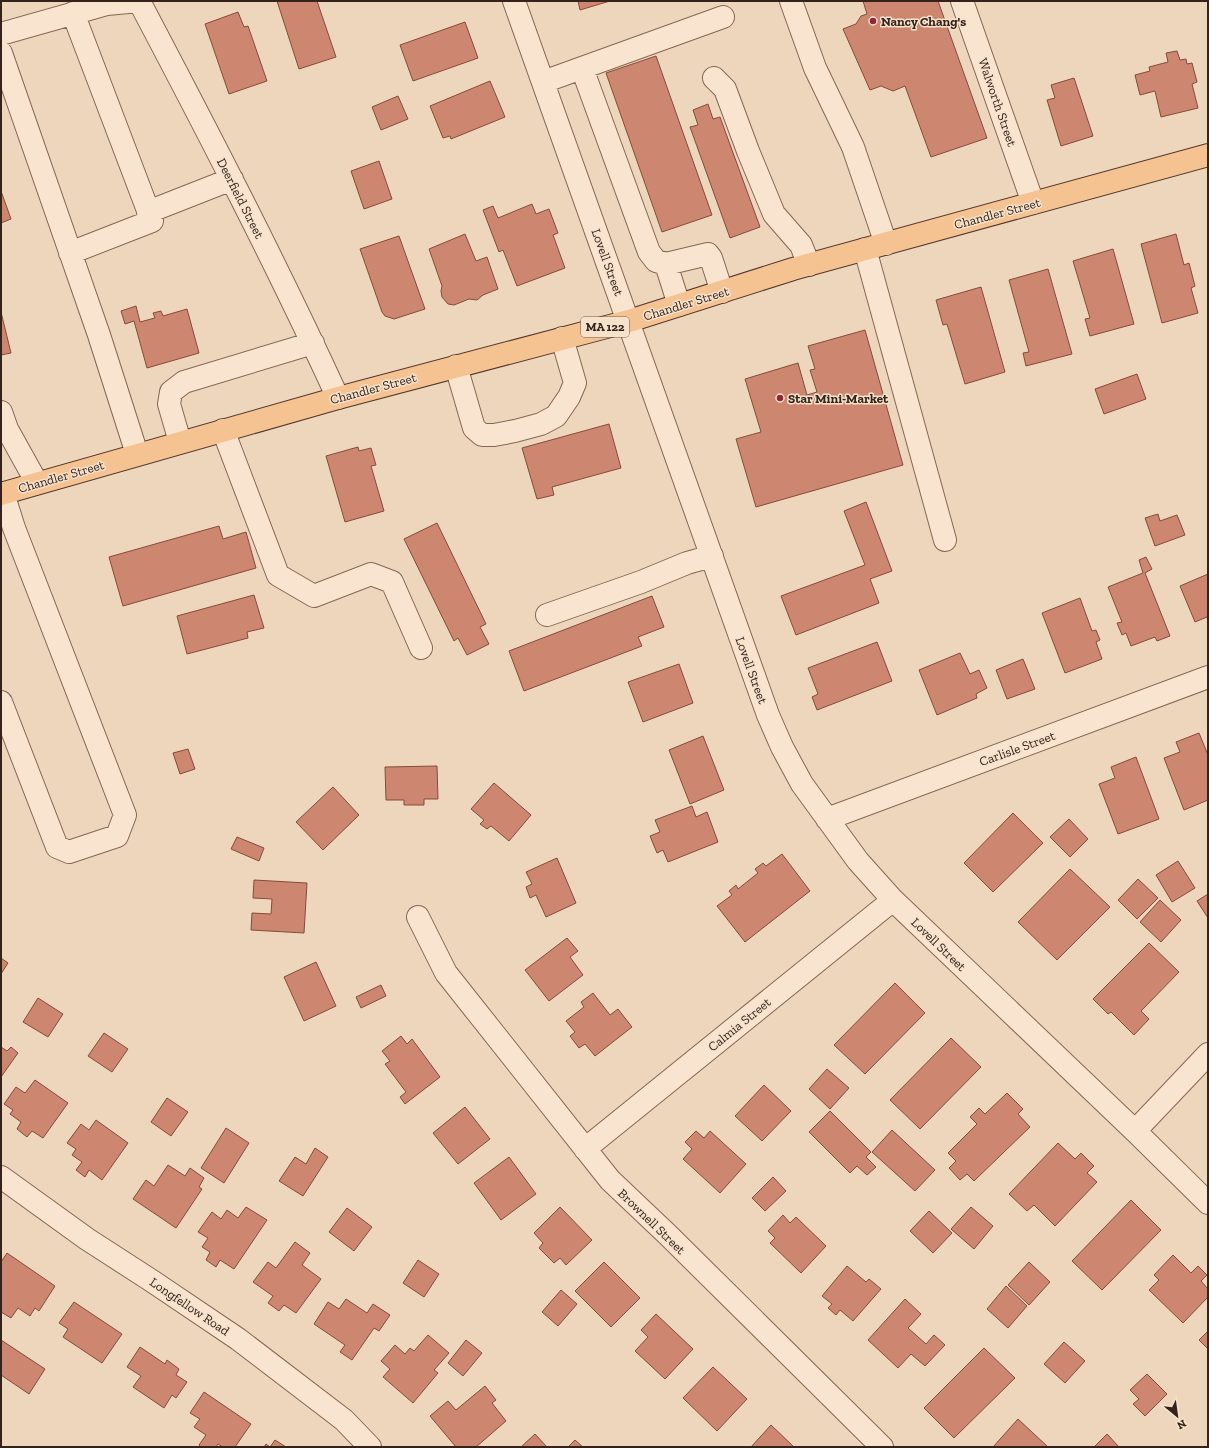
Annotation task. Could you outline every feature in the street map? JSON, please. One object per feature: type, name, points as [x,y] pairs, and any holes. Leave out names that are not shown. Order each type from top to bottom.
[{"type":"main road","name":"Chandler Street","points":[[2,493],[338,398],[629,321],[809,265],[1208,155]]},
{"type":"street","points":[[1,34],[107,4],[139,1]]},
{"type":"street","name":"Deerfield Street","points":[[139,1],[277,268],[338,398]]},
{"type":"street","name":"Lovell Street","points":[[514,1],[768,715],[782,747],[802,784],[858,861],[893,900],[1135,1130],[1208,1203]]},
{"type":"street","points":[[790,1],[815,68],[853,147],[886,244]]},
{"type":"street","name":"Walworth Street","points":[[962,1],[1033,203]]},
{"type":"street","points":[[70,253],[152,221],[73,13]]},
{"type":"street","points":[[543,82],[723,17]]},
{"type":"street","points":[[1,53],[99,335],[138,454]]},
{"type":"street","points":[[582,68],[649,252],[656,261],[666,264],[708,254],[711,258],[722,292]]},
{"type":"street","points":[[714,78],[725,89],[748,151],[774,214],[801,245],[809,265]]},
{"type":"street","points":[[148,212],[232,179]]},
{"type":"street","points":[[865,249],[945,540]]},
{"type":"street","points":[[666,264],[679,305]]},
{"type":"street","points":[[456,366],[474,428],[482,434],[515,431],[541,424],[556,416],[569,397],[575,383],[562,338]]},
{"type":"street","points":[[180,442],[169,404],[171,392],[184,382],[313,343]]},
{"type":"street","points":[[1,412],[7,429],[37,483]]},
{"type":"street","points":[[223,430],[278,575],[314,596],[371,574],[392,582],[421,648]]},
{"type":"street","points":[[1,702],[56,847],[69,852],[117,836],[125,815],[14,528],[2,493]]},
{"type":"street","points":[[547,615],[640,582],[687,563],[712,556]]},
{"type":"street","name":"Carlisle Street","points":[[827,819],[1208,677]]},
{"type":"street","name":"Calmia Street","points":[[585,1149],[893,900]]},
{"type":"street","name":"Brownell Street","points":[[418,917],[446,973],[610,1180],[674,1241],[882,1447]]},
{"type":"street","points":[[1135,1130],[1208,1054]]},
{"type":"street","name":"Longfellow Road","points":[[1,1176],[87,1239],[152,1280],[238,1339],[344,1420],[370,1447]]},
{"type":"building","points":[[277,1],[317,1],[336,57],[299,69]]},
{"type":"building","points":[[578,1],[610,1],[580,10]]},
{"type":"building","points":[[863,1],[938,1],[987,138],[931,157],[905,86],[893,91],[881,86],[870,90],[843,29],[856,24],[861,16],[867,14]]},
{"type":"building","points":[[238,12],[244,27],[248,26],[267,81],[229,94],[205,24]]},
{"type":"building","points":[[465,22],[478,58],[413,81],[400,45]]},
{"type":"building","points":[[1177,51],[1180,60],[1186,59],[1187,64],[1192,63],[1197,82],[1192,84],[1198,108],[1161,117],[1155,91],[1140,95],[1135,75],[1150,71],[1149,67],[1168,62],[1166,53]]},
{"type":"building","points":[[656,56],[712,215],[662,232],[606,73]]},
{"type":"building","points":[[1074,78],[1093,136],[1061,146],[1047,100],[1055,98],[1051,85]]},
{"type":"building","points":[[490,81],[505,117],[451,139],[450,136],[443,138],[430,106]]},
{"type":"building","points":[[398,96],[408,119],[381,130],[372,107]]},
{"type":"building","points":[[708,104],[713,119],[720,117],[760,227],[730,238],[690,127],[698,125],[693,110]]},
{"type":"building","points":[[379,161],[392,199],[364,209],[351,171]]},
{"type":"building","points":[[1,191],[11,219],[1,223]]},
{"type":"building","points":[[532,204],[536,214],[549,209],[558,233],[553,235],[565,268],[517,286],[503,250],[499,252],[483,210],[493,206],[498,218]]},
{"type":"building","points":[[465,234],[476,261],[487,257],[498,289],[483,295],[477,300],[469,299],[454,305],[448,304],[442,297],[442,286],[429,249]]},
{"type":"building","points":[[1176,234],[1184,265],[1189,263],[1195,286],[1191,288],[1198,313],[1162,323],[1141,244]]},
{"type":"building","points":[[399,236],[425,309],[394,319],[385,316],[382,312],[360,249]]},
{"type":"building","points":[[1113,249],[1134,324],[1090,336],[1085,319],[1090,318],[1073,261]]},
{"type":"building","points":[[1048,269],[1072,354],[1026,366],[1023,353],[1029,352],[1009,280]]},
{"type":"building","points":[[981,287],[1005,372],[965,384],[947,324],[943,325],[936,300]]},
{"type":"building","points":[[136,306],[140,322],[155,318],[153,313],[161,311],[163,316],[187,309],[199,353],[147,368],[134,321],[125,324],[121,311]]},
{"type":"building","points":[[1,312],[11,353],[1,355]]},
{"type":"building","points":[[865,330],[903,465],[756,507],[736,439],[761,432],[745,379],[798,363],[807,395],[817,392],[810,370],[815,369],[808,346]]},
{"type":"building","points":[[1137,374],[1146,399],[1104,414],[1095,389]]},
{"type":"building","points":[[609,424],[621,468],[552,487],[554,495],[537,499],[522,448]]},
{"type":"building","points":[[358,447],[359,451],[371,448],[376,465],[371,466],[384,511],[345,522],[326,456]]},
{"type":"building","points":[[866,502],[892,571],[870,579],[879,603],[796,635],[781,596],[865,565],[844,511]]},
{"type":"building","points":[[1158,514],[1160,521],[1177,515],[1185,535],[1155,546],[1145,518]]},
{"type":"building","points":[[437,523],[486,624],[480,627],[489,644],[467,655],[458,638],[454,641],[404,539]]},
{"type":"building","points":[[219,526],[223,539],[246,532],[256,568],[123,606],[109,557]]},
{"type":"building","points":[[1146,557],[1152,569],[1145,573],[1170,636],[1157,641],[1155,637],[1131,646],[1126,633],[1122,635],[1117,623],[1122,622],[1108,587],[1143,573],[1139,560]]},
{"type":"building","points":[[1208,574],[1208,621],[1207,617],[1195,622],[1180,586]]},
{"type":"building","points":[[254,595],[264,628],[247,632],[248,638],[187,654],[177,616]]},
{"type":"building","points":[[652,596],[664,627],[638,637],[642,646],[524,691],[509,651]]},
{"type":"building","points":[[1080,598],[1092,631],[1096,630],[1100,640],[1096,642],[1102,659],[1065,673],[1042,613]]},
{"type":"building","points":[[877,642],[892,681],[817,710],[812,697],[818,694],[808,668]]},
{"type":"building","points":[[960,653],[970,674],[979,670],[987,688],[976,694],[977,698],[937,715],[919,670]]},
{"type":"building","points":[[1023,659],[1035,689],[1007,699],[996,670]]},
{"type":"building","points":[[679,664],[693,703],[643,722],[628,682]]},
{"type":"building","points":[[1199,733],[1208,755],[1208,800],[1184,810],[1164,758],[1180,752],[1176,742]]},
{"type":"building","points":[[703,736],[724,790],[690,804],[669,750]]},
{"type":"building","points":[[188,749],[195,769],[180,774],[173,753]]},
{"type":"building","points":[[1136,757],[1159,819],[1118,834],[1099,784],[1115,778],[1111,767]]},
{"type":"building","points":[[437,766],[438,799],[424,799],[424,805],[404,805],[404,800],[386,800],[385,767]]},
{"type":"building","points":[[494,783],[531,815],[509,841],[491,826],[487,829],[480,824],[484,820],[471,809]]},
{"type":"building","points":[[333,787],[359,815],[323,850],[296,822]]},
{"type":"building","points":[[692,806],[696,817],[707,812],[718,842],[668,862],[663,850],[657,853],[650,836],[660,832],[655,820]]},
{"type":"building","points":[[1013,813],[1043,843],[993,892],[964,863]]},
{"type":"building","points":[[1069,819],[1088,839],[1070,857],[1050,837]]},
{"type":"building","points":[[237,837],[264,848],[259,861],[231,849]]},
{"type":"building","points":[[782,854],[810,891],[745,942],[717,906],[732,895],[729,891],[736,885],[738,889],[758,873],[755,869],[763,863],[766,866]]},
{"type":"building","points":[[557,858],[576,903],[546,917],[536,895],[530,898],[526,887],[532,884],[526,872]]},
{"type":"building","points":[[1178,861],[1195,888],[1172,902],[1156,875]]},
{"type":"building","points":[[1070,869],[1110,907],[1057,960],[1018,922]]},
{"type":"building","points":[[1138,879],[1158,898],[1137,919],[1118,900]]},
{"type":"building","points":[[254,880],[307,883],[304,933],[251,930],[252,913],[271,914],[272,899],[253,898]]},
{"type":"building","points":[[1208,894],[1208,918],[1197,901]]},
{"type":"building","points":[[1160,900],[1181,920],[1161,942],[1140,922]]},
{"type":"building","points":[[567,938],[578,951],[570,957],[583,975],[549,1001],[525,970]]},
{"type":"building","points":[[1149,943],[1179,972],[1141,1011],[1149,1019],[1134,1035],[1111,1012],[1108,1014],[1093,999]]},
{"type":"building","points":[[1,958],[8,963],[1,974]]},
{"type":"building","points":[[316,962],[336,1006],[304,1021],[284,977]]},
{"type":"building","points":[[895,983],[925,1013],[865,1074],[834,1045]]},
{"type":"building","points":[[381,985],[386,996],[361,1008],[356,997]]},
{"type":"building","points":[[593,993],[610,1015],[618,1009],[632,1027],[595,1056],[585,1044],[579,1048],[570,1036],[575,1032],[566,1021],[584,1007],[581,1002]]},
{"type":"building","points":[[38,998],[63,1014],[48,1037],[23,1022]]},
{"type":"building","points":[[104,1033],[128,1049],[112,1072],[88,1056]]},
{"type":"building","points":[[401,1036],[407,1044],[412,1039],[440,1077],[405,1104],[400,1097],[406,1092],[385,1064],[390,1061],[382,1051]]},
{"type":"building","points":[[951,1038],[981,1067],[920,1129],[890,1100]]},
{"type":"building","points":[[1,1047],[7,1051],[11,1047],[18,1053],[1,1077]]},
{"type":"building","points":[[827,1069],[849,1088],[830,1109],[809,1089]]},
{"type":"building","points":[[35,1080],[68,1103],[43,1138],[32,1131],[27,1137],[17,1129],[21,1122],[10,1114],[13,1110],[4,1104],[16,1087],[25,1093]]},
{"type":"building","points":[[764,1085],[791,1111],[762,1141],[735,1116]]},
{"type":"building","points":[[1007,1093],[1023,1109],[1018,1114],[1030,1127],[974,1181],[967,1174],[960,1180],[949,1168],[956,1161],[948,1153],[977,1124],[970,1117],[979,1108],[985,1114]]},
{"type":"building","points":[[167,1098],[188,1112],[171,1136],[151,1122]]},
{"type":"building","points":[[465,1107],[490,1139],[458,1164],[433,1133]]},
{"type":"building","points":[[830,1111],[871,1152],[866,1157],[876,1167],[867,1175],[857,1166],[850,1173],[809,1132]]},
{"type":"building","points":[[96,1120],[128,1143],[102,1180],[89,1170],[85,1177],[76,1170],[82,1162],[72,1155],[76,1149],[67,1143],[81,1124],[89,1130]]},
{"type":"building","points":[[226,1128],[249,1143],[224,1183],[201,1168]]},
{"type":"building","points":[[892,1130],[935,1170],[915,1191],[872,1152]]},
{"type":"building","points":[[696,1131],[704,1138],[710,1131],[746,1164],[720,1193],[683,1159],[692,1149],[685,1142]]},
{"type":"building","points":[[1058,1143],[1075,1159],[1081,1153],[1094,1166],[1087,1173],[1097,1182],[1055,1226],[1034,1205],[1027,1211],[1009,1194]]},
{"type":"building","points":[[315,1148],[328,1157],[303,1196],[279,1181],[295,1157],[306,1164]]},
{"type":"building","points":[[509,1157],[536,1194],[501,1220],[474,1183]]},
{"type":"building","points":[[168,1165],[185,1176],[190,1168],[204,1178],[199,1187],[202,1189],[176,1228],[133,1199],[146,1180],[154,1186]]},
{"type":"building","points":[[773,1177],[786,1191],[765,1211],[752,1198]]},
{"type":"building","points":[[1131,1200],[1161,1230],[1102,1290],[1072,1261]]},
{"type":"building","points":[[246,1207],[267,1220],[234,1269],[220,1260],[216,1267],[206,1260],[210,1252],[202,1247],[208,1238],[198,1232],[212,1212],[221,1219],[227,1210],[238,1218]]},
{"type":"building","points":[[560,1207],[592,1240],[566,1265],[560,1258],[554,1263],[539,1248],[543,1243],[534,1233]]},
{"type":"building","points":[[971,1207],[993,1226],[974,1249],[951,1229]]},
{"type":"building","points":[[347,1208],[372,1227],[354,1251],[329,1232]]},
{"type":"building","points":[[929,1211],[952,1233],[933,1253],[910,1231]]},
{"type":"building","points":[[783,1215],[790,1223],[796,1217],[826,1246],[801,1273],[770,1243],[775,1238],[768,1231]]},
{"type":"building","points":[[295,1242],[310,1253],[302,1265],[321,1279],[296,1313],[284,1305],[279,1311],[268,1303],[273,1296],[253,1282],[268,1262],[276,1268]]},
{"type":"building","points":[[7,1253],[55,1286],[39,1311],[35,1308],[30,1316],[18,1308],[11,1318],[1,1312],[1,1262]]},
{"type":"building","points":[[1173,1255],[1191,1273],[1198,1266],[1207,1275],[1201,1281],[1208,1289],[1208,1297],[1183,1323],[1149,1290],[1159,1280],[1154,1275]]},
{"type":"building","points":[[418,1260],[439,1274],[424,1297],[403,1283]]},
{"type":"building","points":[[604,1262],[640,1298],[611,1327],[575,1291]]},
{"type":"building","points":[[1029,1262],[1050,1282],[1029,1305],[1008,1285]]},
{"type":"building","points":[[847,1266],[866,1282],[869,1279],[881,1289],[853,1321],[840,1310],[836,1315],[828,1308],[832,1304],[822,1296]]},
{"type":"building","points":[[1006,1286],[1027,1306],[1008,1328],[987,1309]]},
{"type":"building","points":[[561,1290],[577,1304],[558,1326],[542,1312]]},
{"type":"building","points":[[346,1299],[367,1313],[373,1304],[390,1315],[379,1331],[374,1328],[352,1360],[340,1352],[345,1345],[314,1324],[328,1302],[339,1309]]},
{"type":"building","points":[[905,1299],[921,1314],[908,1328],[926,1344],[934,1335],[945,1345],[925,1366],[911,1354],[898,1368],[868,1340]]},
{"type":"building","points":[[74,1302],[122,1334],[102,1363],[63,1337],[68,1329],[59,1323]]},
{"type":"building","points":[[656,1314],[693,1349],[665,1379],[635,1351],[648,1337],[641,1330]]},
{"type":"building","points":[[1208,1331],[1208,1349],[1199,1340]]},
{"type":"building","points":[[428,1335],[449,1353],[434,1370],[438,1373],[413,1403],[383,1377],[390,1369],[381,1361],[395,1345],[405,1354],[410,1348],[414,1351]]},
{"type":"building","points":[[1,1340],[45,1369],[29,1394],[1,1375]]},
{"type":"building","points":[[466,1340],[482,1353],[463,1376],[448,1363]]},
{"type":"building","points":[[1064,1342],[1085,1361],[1065,1383],[1044,1364]]},
{"type":"building","points":[[140,1347],[165,1364],[167,1360],[179,1369],[176,1375],[187,1382],[176,1398],[172,1395],[164,1408],[133,1387],[141,1376],[127,1367]]},
{"type":"building","points":[[984,1348],[1015,1378],[954,1438],[924,1408]]},
{"type":"building","points":[[713,1367],[747,1399],[717,1431],[683,1398]]},
{"type":"building","points":[[1147,1374],[1167,1394],[1145,1416],[1133,1404],[1139,1399],[1130,1390]]},
{"type":"building","points":[[485,1386],[496,1400],[492,1403],[506,1421],[476,1447],[456,1447],[430,1416],[448,1401],[456,1410]]},
{"type":"building","points":[[204,1392],[251,1424],[235,1447],[223,1447],[218,1444],[216,1447],[201,1447],[199,1445],[206,1435],[194,1427],[200,1419],[190,1413]]},
{"type":"building","points":[[1018,1419],[1048,1447],[993,1447]]},
{"type":"building","points":[[771,1425],[794,1447],[751,1447]]},
{"type":"building","points":[[535,1434],[547,1447],[521,1447]]},
{"type":"building","points":[[1107,1434],[1119,1447],[1094,1447]]},
{"type":"building","points":[[275,1440],[286,1447],[270,1447]]},
{"type":"building","points":[[575,1440],[583,1447],[568,1447]]},
{"type":"place","name":"Nancy Chang's","points":[[873,21]]},
{"type":"place","name":"Star Mini-Market","points":[[780,398]]}]
